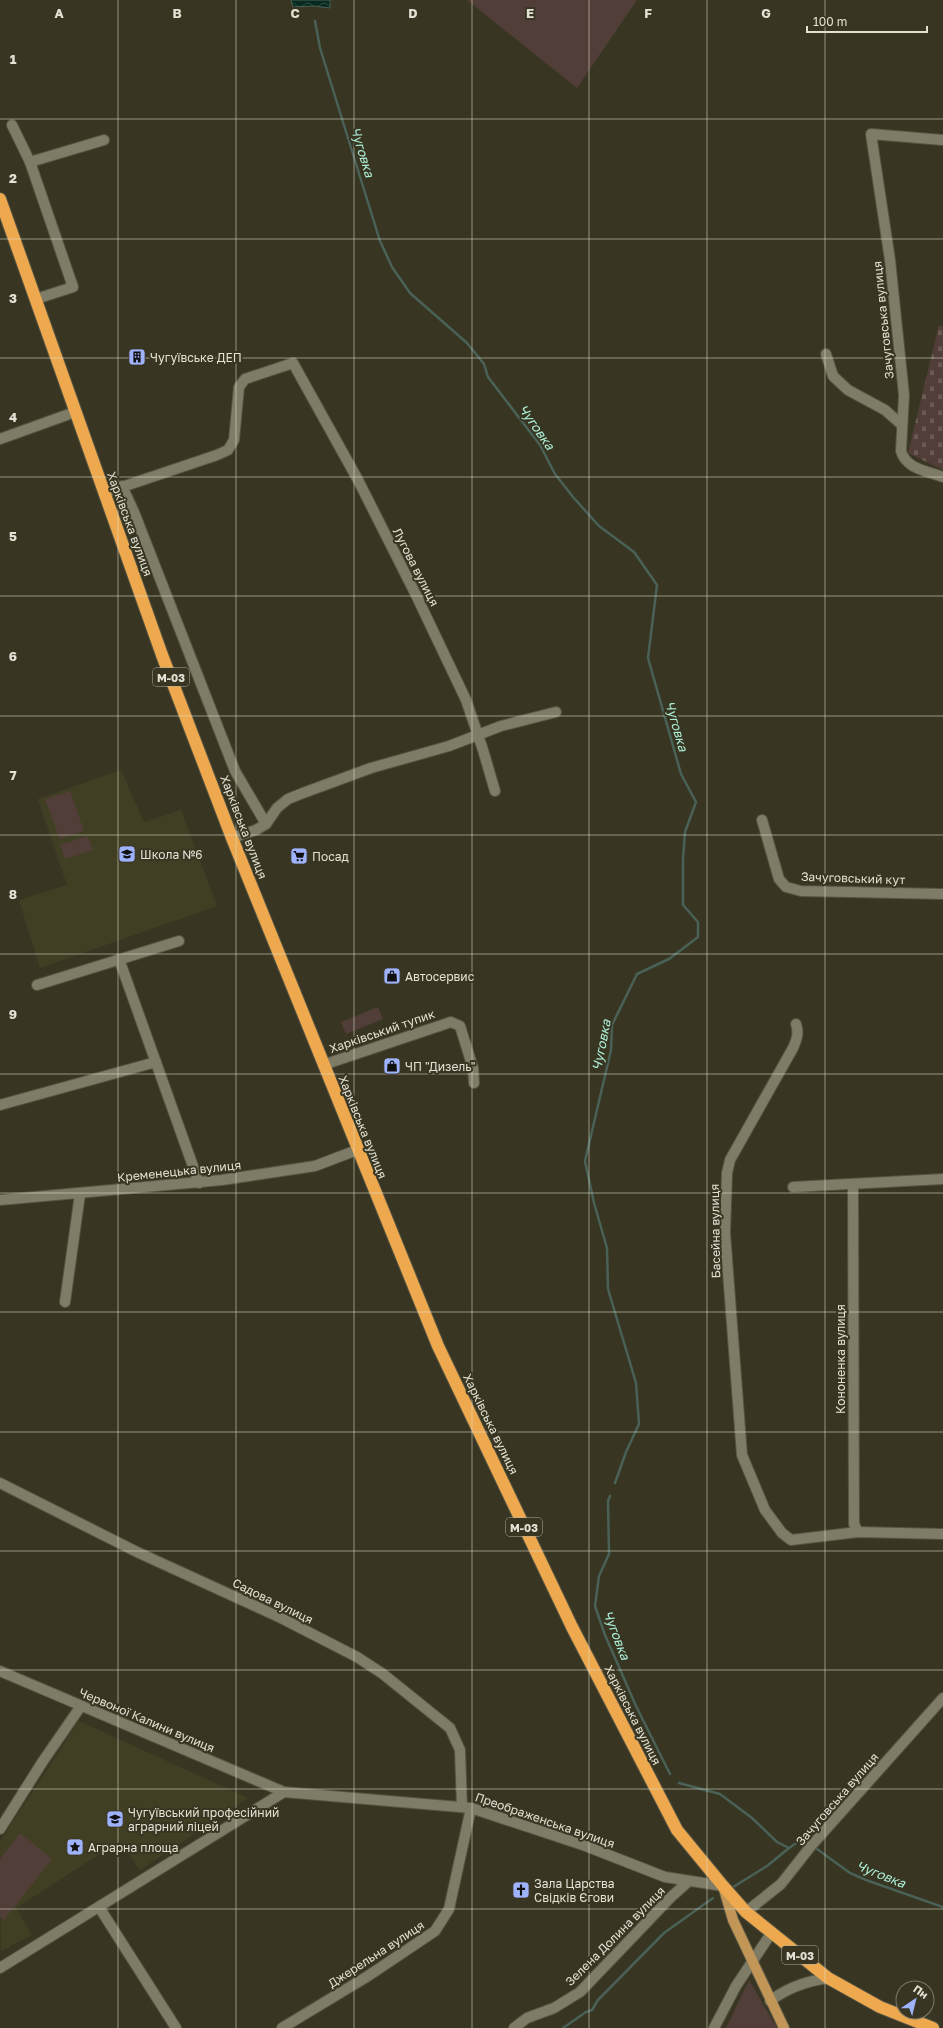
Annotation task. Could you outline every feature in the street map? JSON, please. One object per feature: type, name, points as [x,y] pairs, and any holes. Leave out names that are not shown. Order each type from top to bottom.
[{"type":"highway","name":"Харківська вулиця","points":[[0,199],[162,655],[232,838],[357,1150],[438,1346],[572,1627],[677,1830],[722,1886]]},
{"type":"highway","name":"М-03","points":[[722,1886],[746,1912],[828,1978],[880,2007],[933,2028]]},
{"type":"main road","name":"Харківська вулиця","points":[[722,1886],[733,1920],[784,2028]]},
{"type":"street","points":[[12,125],[30,162],[73,287],[36,299]]},
{"type":"street","name":"Зачуговська вулиця","points":[[943,140],[871,134],[890,260],[904,395],[901,451],[903,458],[908,464],[943,477]]},
{"type":"street","points":[[30,162],[104,140]]},
{"type":"street","points":[[826,354],[833,376],[838,381],[848,390],[885,410],[902,425]]},
{"type":"street","name":"Лугова вулиця","points":[[122,486],[228,450],[234,440],[239,387],[241,382],[293,363],[358,480],[416,595],[466,700],[495,791]]},
{"type":"street","points":[[0,439],[75,412]]},
{"type":"street","points":[[104,493],[122,486],[134,512],[234,771],[266,824]]},
{"type":"street","points":[[232,838],[256,830],[266,824],[277,808],[288,799],[298,795],[371,768],[449,746],[501,726],[556,712]]},
{"type":"street","name":"Зачуговський кут","points":[[762,820],[780,879],[786,887],[801,891],[943,894]]},
{"type":"street","points":[[37,985],[179,941]]},
{"type":"street","points":[[120,959],[199,1183]]},
{"type":"street","name":"Харківський тупик","points":[[323,1065],[451,1022],[460,1026],[473,1068],[474,1084]]},
{"type":"street","name":"Басейна вулиця","points":[[796,1024],[798,1038],[730,1160],[727,1173],[725,1233],[742,1455],[765,1510],[782,1533],[791,1540],[858,1532]]},
{"type":"street","points":[[0,1105],[156,1062]]},
{"type":"street","name":"Кременецька вулиця","points":[[0,1200],[199,1183],[315,1166],[357,1150]]},
{"type":"street","points":[[793,1187],[943,1179]]},
{"type":"street","name":"Кононенка вулиця","points":[[852,1184],[854,1524],[858,1532]]},
{"type":"street","points":[[65,1302],[80,1194]]},
{"type":"street","name":"Садова вулиця","points":[[0,1484],[137,1552],[279,1617],[357,1657],[383,1674],[450,1728],[460,1750],[467,1808]]},
{"type":"street","points":[[858,1532],[943,1534]]},
{"type":"street","name":"Червоної Калини вулиця","points":[[0,1671],[284,1792]]},
{"type":"street","name":"Зачуговська вулиця","points":[[746,1912],[782,1884],[811,1846],[943,1698]]},
{"type":"street","points":[[0,1829],[43,1761],[81,1706]]},
{"type":"street","points":[[1,1965],[99,1907],[284,1792]]},
{"type":"street","name":"Преображенська вулиця","points":[[284,1792],[467,1808],[584,1845],[665,1877],[722,1886]]},
{"type":"street","name":"Джерельна вулиця","points":[[282,2028],[368,1976],[435,1931],[449,1909],[467,1808]]},
{"type":"street","name":"Зелена Долина вулиця","points":[[514,2028],[526,2018],[554,2008],[580,1992],[672,1896],[689,1881]]},
{"type":"street","points":[[99,1907],[176,2028]]},
{"type":"street","points":[[714,2028],[723,2008],[772,1932]]},
{"type":"street","points":[[770,2001],[781,1992],[810,1981],[828,1978]]},
{"type":"shaded area","name":"Школа №6","points":[[121,770],[144,822],[181,810],[217,906],[40,968],[19,900],[67,885],[38,799]]},
{"type":"shaded area","name":"Чугуївський професійний аграрний ліцей","points":[[79,1721],[248,1798],[140,1870],[120,1841],[16,1908],[32,1935],[1,1951],[0,1841]]},
{"type":"green space","points":[[467,0],[637,0],[577,88]]},
{"type":"green space","points":[[939,325],[943,327],[943,470],[908,453]]},
{"type":"green space","points":[[70,791],[84,831],[60,839],[45,799]]},
{"type":"green space","points":[[88,836],[93,850],[65,859],[60,845]]},
{"type":"green space","points":[[378,1007],[383,1019],[346,1034],[341,1022]]},
{"type":"green space","points":[[20,1833],[52,1859],[4,1920],[0,1917],[0,1859]]},
{"type":"green space","points":[[749,1980],[777,2028],[726,2028]]},
{"type":"water","points":[[291,0],[330,0],[330,8],[314,6],[293,7]]},
{"type":"waterway","name":"Чуговка","points":[[315,21],[320,48],[380,241],[392,267],[410,293],[467,343],[484,364],[488,377],[540,445],[555,474],[573,497],[599,526],[634,552],[657,585],[648,658],[681,774],[696,802],[685,832],[683,859],[683,905],[698,922],[698,937],[669,959],[637,974],[612,1025],[611,1050],[585,1161],[594,1203],[607,1248],[608,1289],[636,1383],[639,1424],[626,1452],[615,1483]]},
{"type":"waterway","name":"Чуговка","points":[[610,1496],[608,1501],[609,1554],[599,1576],[595,1606],[605,1635],[636,1706],[670,1774]]},
{"type":"waterway","name":"Чуговка","points":[[679,1783],[720,1794],[752,1818],[777,1842],[789,1848],[804,1838],[807,1841]]},
{"type":"waterway","points":[[730,1889],[767,1866],[789,1848]]},
{"type":"waterway","name":"Чуговка","points":[[817,1849],[850,1873],[943,1907]]},
{"type":"waterway","points":[[563,2028],[586,2012],[592,2010],[598,2000],[664,1933],[713,1898]]},
{"type":"place","name":"Чугуївське ДЕП","points":[[137,357]]},
{"type":"place","name":"Школа №6","points":[[127,854]]},
{"type":"place","name":"Посад","points":[[299,856]]},
{"type":"place","name":"Автосервис","points":[[392,976]]},
{"type":"place","name":"ЧП \"Дизель\"","points":[[392,1066]]},
{"type":"place","name":"Чугуївський професійний аграрний ліцей","points":[[115,1819]]},
{"type":"place","name":"Аграрна площа","points":[[75,1847]]},
{"type":"place","name":"Зала Царства Свідків Єгови","points":[[521,1890]]}]
